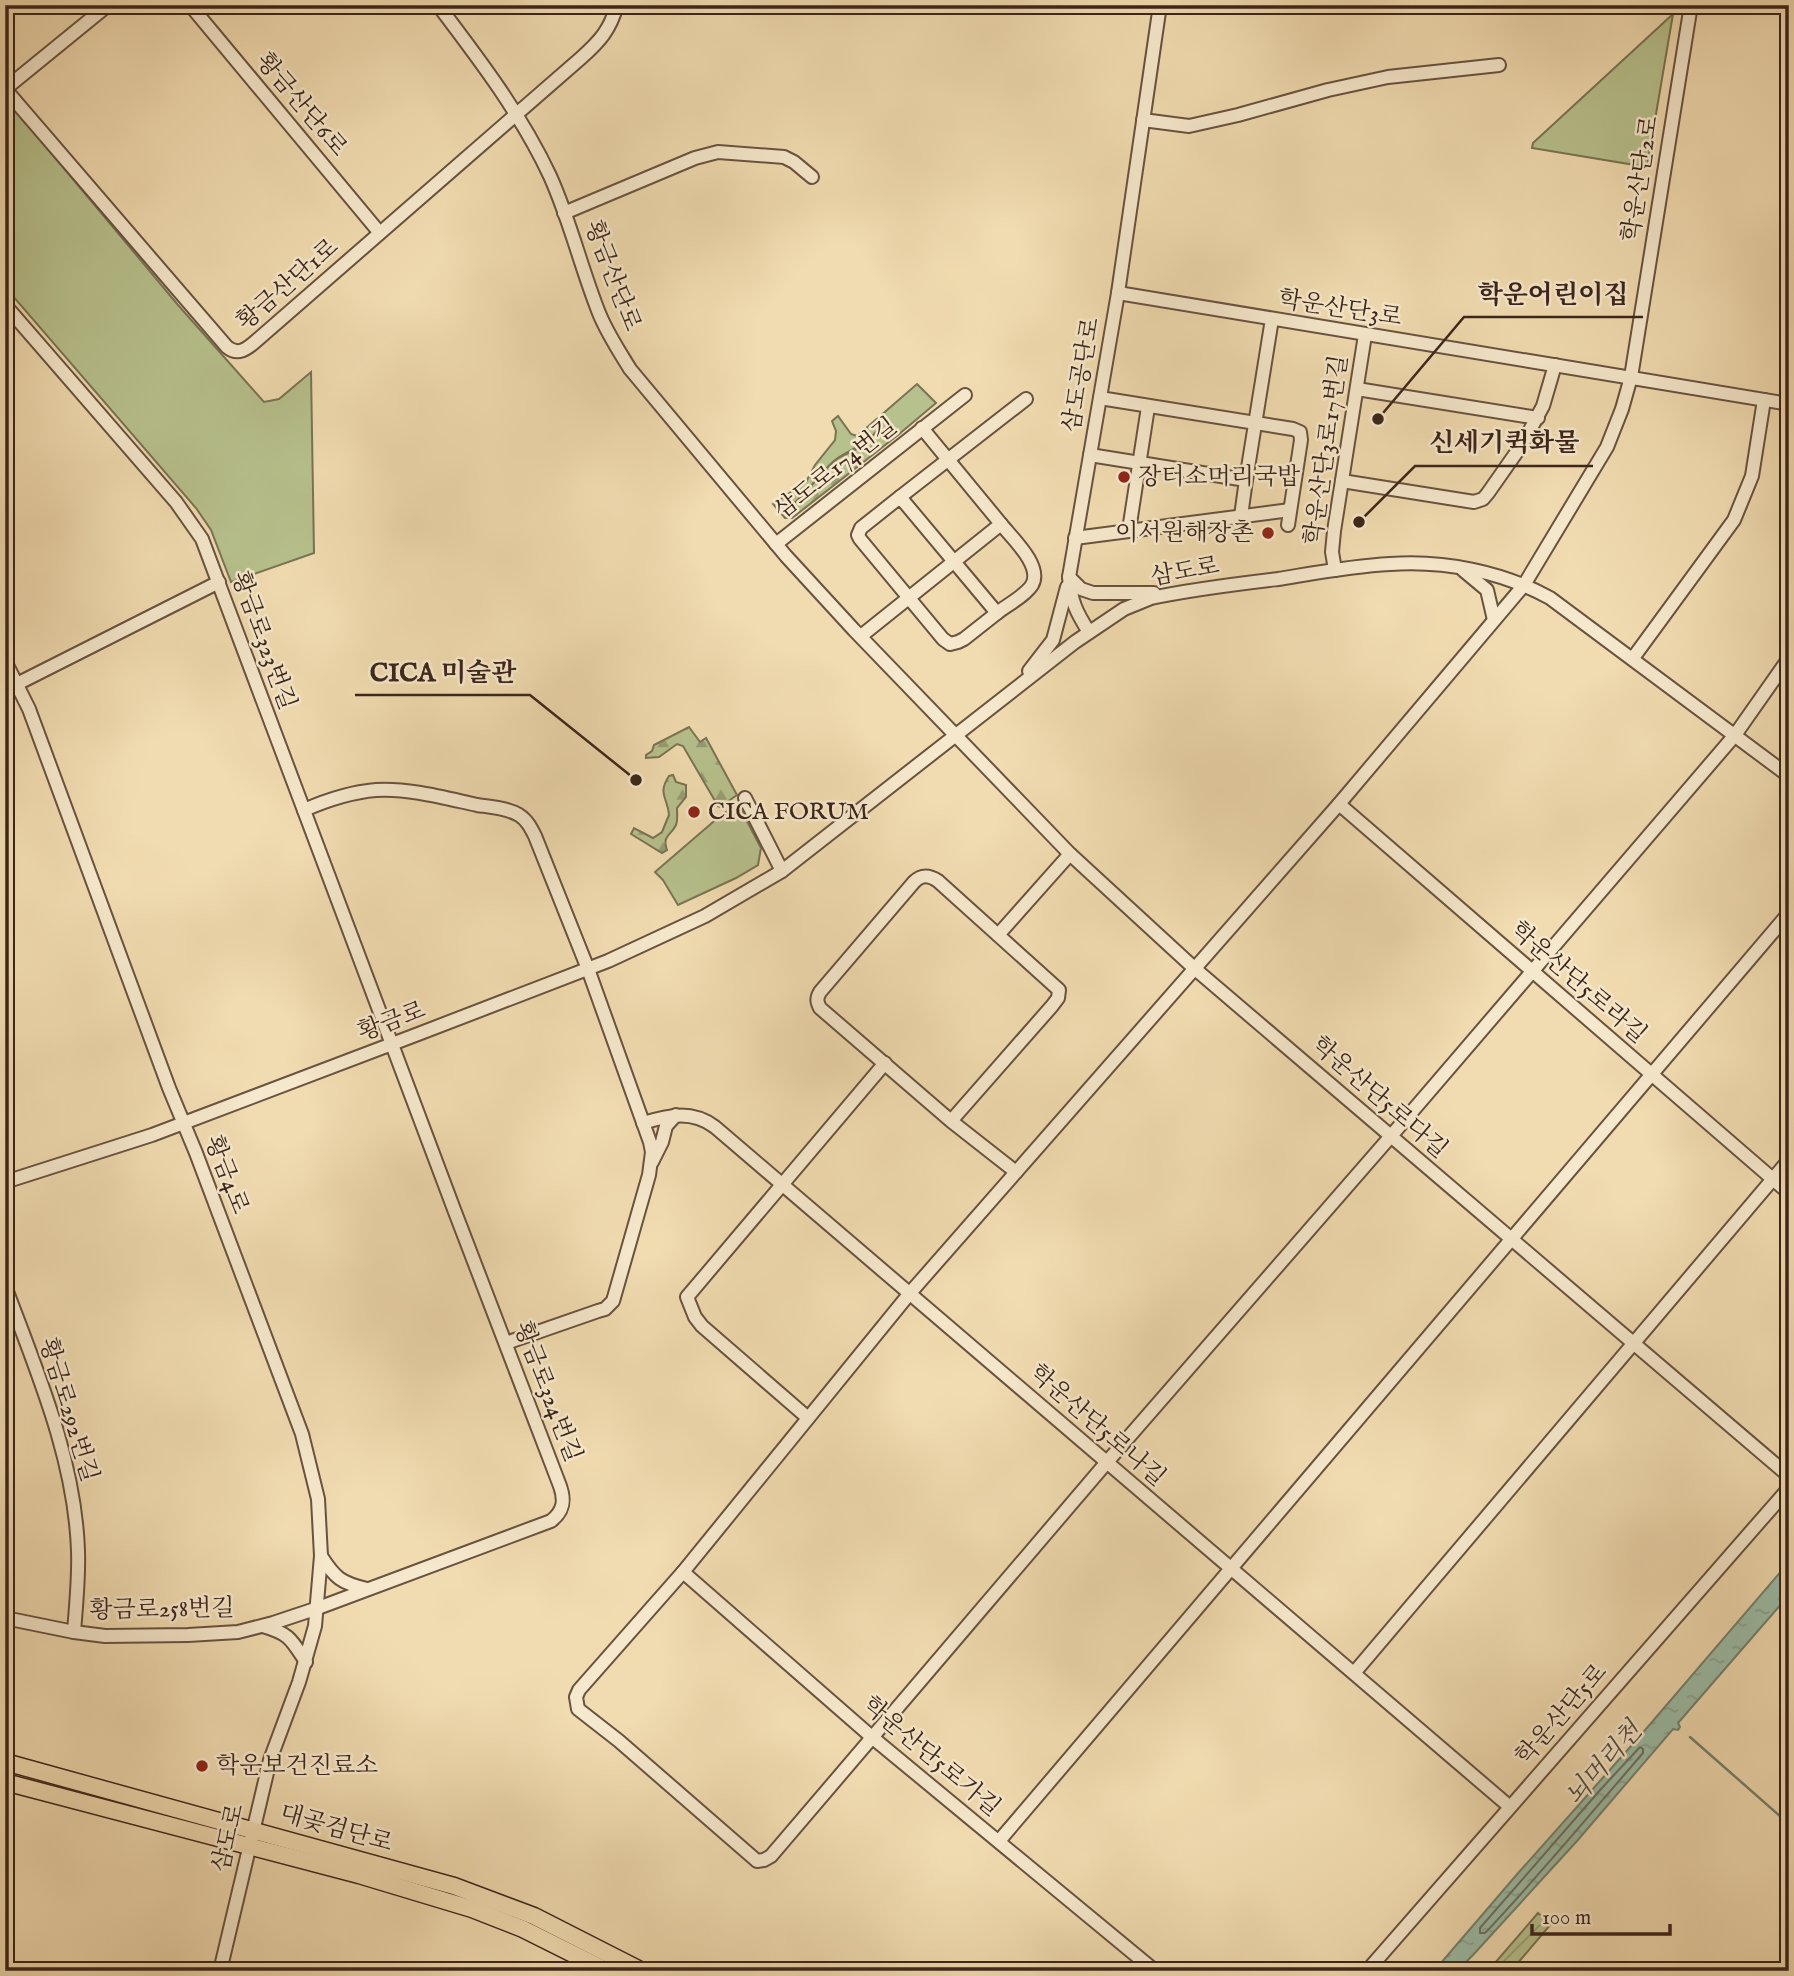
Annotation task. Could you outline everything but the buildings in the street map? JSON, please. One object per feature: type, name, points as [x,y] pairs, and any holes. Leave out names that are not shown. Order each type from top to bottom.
[{"type":"main road","name":"대곶검단로","points":[[5,1762],[454,1886],[534,1916],[642,1971]]},
{"type":"main road","name":"대곶검단로","points":[[5,1783],[359,1875],[472,1909],[523,1929],[607,1971]]},
{"type":"street","points":[[5,89],[107,5]]},
{"type":"street","name":"황금산단6로","points":[[190,5],[379,232]]},
{"type":"street","name":"황금산단로","points":[[438,5],[517,113],[550,176],[599,313],[630,369],[776,544]]},
{"type":"street","name":"황금산단1로","points":[[5,89],[231,351],[239,352],[245,350],[597,43],[613,19],[617,5]]},
{"type":"street","name":"삼도공단로","points":[[1089,632],[1071,599],[1069,577],[1118,293],[1160,5]]},
{"type":"street","name":"학운산단2로","points":[[873,1738],[779,1848],[771,1856],[757,1861],[578,1709],[576,1697],[579,1690],[683,1572],[910,1293],[1339,804],[1524,585],[1607,447],[1622,409],[1631,377],[1691,5]]},
{"type":"street","points":[[1143,120],[1189,125],[1388,77],[1499,65]]},
{"type":"street","points":[[565,213],[712,153],[784,157],[812,177]]},
{"type":"street","name":"학운산단3로","points":[[1118,293],[1789,404]]},
{"type":"street","name":"황금로323번길","points":[[5,305],[186,515],[202,539],[391,1044]]},
{"type":"street","points":[[1241,516],[1272,319]]},
{"type":"street","name":"학운산단3로17번길","points":[[1335,570],[1332,542],[1364,335]]},
{"type":"street","points":[[1342,481],[1479,501],[1501,476],[1538,418],[1555,365]]},
{"type":"street","points":[[1357,389],[1538,418]]},
{"type":"street","name":"삼도로174번길","points":[[958,735],[776,544],[965,395]]},
{"type":"street","points":[[1100,398],[1300,432],[1288,525]]},
{"type":"street","points":[[900,497],[997,613],[958,642],[950,644],[943,639],[858,535],[861,528],[900,497],[1026,399]]},
{"type":"street","points":[[1633,658],[1734,520],[1752,476],[1765,400]]},
{"type":"street","points":[[1129,530],[1148,407]]},
{"type":"street","name":"삼도로174번길","points":[[922,428],[1031,562],[1035,573],[1029,589],[997,613]]},
{"type":"street","points":[[1090,455],[1246,480]]},
{"type":"street","points":[[1075,538],[1290,510]]},
{"type":"street","points":[[861,636],[1001,524]]},
{"type":"street","name":"삼도로","points":[[782,872],[1019,685],[1089,632],[1137,603],[1191,591],[1392,564],[1430,564],[1498,576],[1550,598],[1789,776]]},
{"type":"street","points":[[1460,568],[1487,590],[1494,620]]},
{"type":"street","points":[[1069,577],[1081,589],[1099,594],[1191,591]]},
{"type":"street","points":[[1019,685],[1053,640],[1069,577]]},
{"type":"street","points":[[5,690],[219,582]]},
{"type":"street","points":[[873,1738],[1107,1462],[1735,735],[1789,658]]},
{"type":"street","name":"황금4로","points":[[5,661],[18,684],[302,1434],[318,1499],[321,1556],[315,1626],[306,1662],[286,1717]]},
{"type":"street","name":"학운산단5로다길","points":[[958,735],[1070,853],[1194,968],[1789,1476]]},
{"type":"street","points":[[304,810],[347,795],[386,790],[505,810],[520,816],[535,836],[588,969],[653,1152],[652,1162],[613,1301],[605,1309],[506,1343]]},
{"type":"street","points":[[745,798],[782,872]]},
{"type":"street","name":"학운산단5로라길","points":[[1339,804],[1789,1193]]},
{"type":"street","points":[[998,935],[1070,853]]},
{"type":"street","name":"황금로","points":[[5,1182],[152,1135],[588,969],[705,916],[782,872]]},
{"type":"street","points":[[951,1121],[1052,1006],[1058,998],[1059,990],[932,877],[924,876],[914,882],[820,992],[817,998],[820,1008],[951,1121],[1016,1172]]},
{"type":"street","points":[[999,1841],[1789,914]]},
{"type":"street","name":"황금로324번길","points":[[318,1608],[551,1521],[559,1513],[564,1501],[391,1044]]},
{"type":"street","points":[[808,1418],[702,1326],[687,1297],[885,1063]]},
{"type":"street","name":"학운산단5로나길","points":[[636,1105],[670,1116],[696,1116],[707,1121],[1510,1807]]},
{"type":"street","points":[[643,1123],[670,1116]]},
{"type":"street","points":[[652,1162],[670,1116]]},
{"type":"street","points":[[1354,1673],[1789,1160]]},
{"type":"street","name":"황금로292번길","points":[[5,1286],[53,1420],[72,1497],[78,1552],[74,1632]]},
{"type":"street","name":"학운산단5로","points":[[1367,1971],[1789,1488]]},
{"type":"street","points":[[321,1556],[340,1580],[367,1589]]},
{"type":"street","name":"학운산단5로가길","points":[[683,1572],[873,1738],[1155,1971]]},
{"type":"street","name":"황금로258번길","points":[[5,1618],[74,1632],[117,1636],[188,1635],[238,1632],[318,1608]]},
{"type":"street","points":[[262,1626],[284,1633],[306,1662]]},
{"type":"street","name":"삼도로","points":[[220,1971],[270,1760],[286,1717]]},
{"type":"green space","points":[[1673,14],[1647,167],[1532,148],[1533,143]]},
{"type":"green space","points":[[5,111],[17,112],[178,305],[264,402],[279,399],[311,372],[314,553],[231,582],[211,530],[196,508],[5,287]]},
{"type":"green space","points":[[917,384],[936,403],[898,435],[893,431],[834,461],[792,505],[792,514],[796,515],[785,518],[773,504],[806,482],[815,465],[835,440],[836,431],[832,421],[838,416],[851,434],[857,436]]},
{"type":"green space","points":[[887,429],[898,435],[796,515],[792,514],[791,506],[833,462],[863,446],[877,431]]},
{"type":"green space","points":[[689,727],[700,742],[706,738],[737,795],[720,807],[683,746],[677,744],[659,757],[646,758],[654,745]]},
{"type":"green space","points":[[673,775],[676,782],[686,785],[686,797],[677,808],[676,825],[666,839],[667,850],[662,853],[631,834],[634,828],[653,838],[662,832],[669,815],[664,787],[669,776]]},
{"type":"green space","points":[[740,808],[761,848],[758,865],[678,905],[655,872],[720,816],[729,810]]},
{"type":"green space","points":[[1538,1913],[1551,1924],[1511,1971],[1488,1971]]},
{"type":"water","points":[[1789,1562],[1789,1595],[1678,1723],[1678,1730],[1673,1729],[1577,1841],[1457,1971],[1434,1971],[1640,1736]]},
{"type":"waterway","points":[[1690,1737],[1789,1824]]},
{"type":"place","name":"학운어린이집","points":[[1378,419]]},
{"type":"place","name":"장터소머리국밥","points":[[1124,477]]},
{"type":"place","name":"신세기퀵화물","points":[[1359,522]]},
{"type":"place","name":"이서원해장촌","points":[[1268,533]]},
{"type":"place","name":"CICA 미술관","points":[[636,780]]},
{"type":"place","name":"CICA FORUM","points":[[694,812]]},
{"type":"place","name":"학운보건진료소","points":[[202,1766]]},
{"type":"water label","name":"뇌머리천","points":[[1604,1764]]}]
